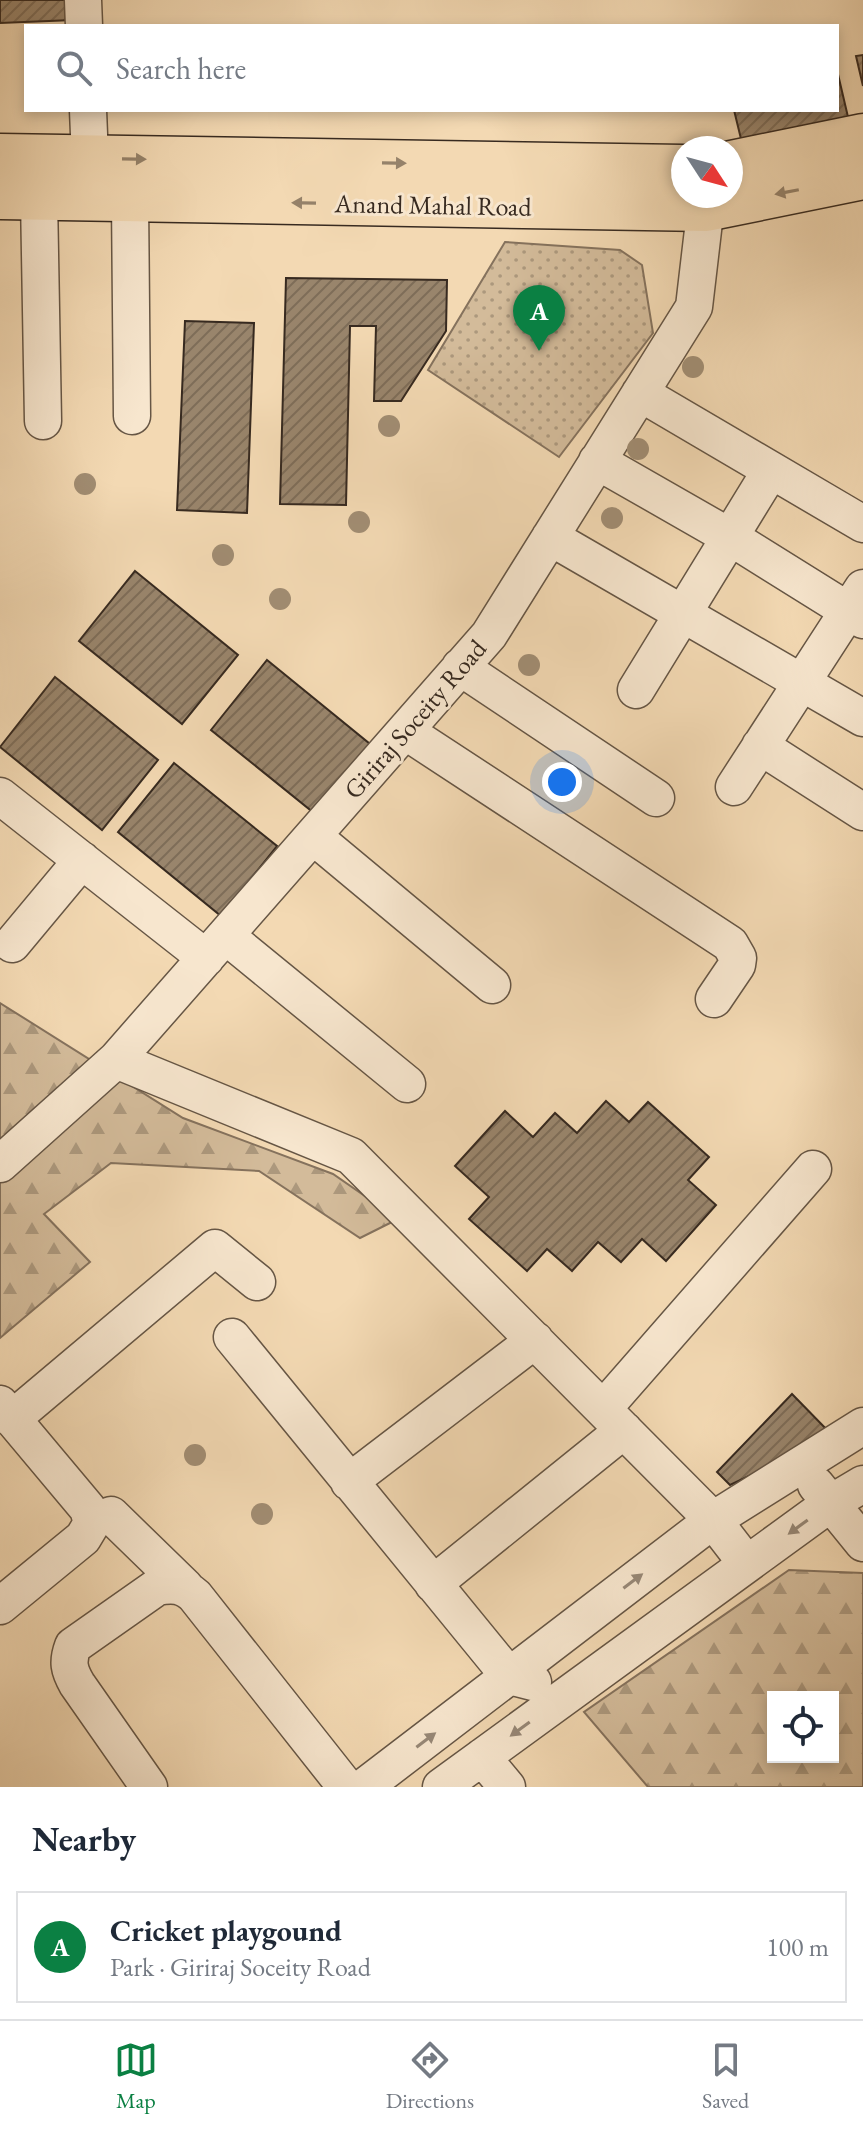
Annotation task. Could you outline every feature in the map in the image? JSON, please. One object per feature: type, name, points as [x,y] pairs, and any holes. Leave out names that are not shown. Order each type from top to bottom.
[{"type":"main road","points":[[743,161],[863,136]]},
{"type":"main road","name":"Anand Mahal Road","points":[[0,156],[671,167]]},
{"type":"main road","name":"Anand Mahal Road","points":[[743,196],[863,177]]},
{"type":"main road","name":"Anand Mahal Road","points":[[20,198],[671,202]]},
{"type":"street","points":[[83,0],[84,24]]},
{"type":"street","points":[[88,112],[90,159]]},
{"type":"street","points":[[20,198],[43,421]]},
{"type":"street","points":[[130,200],[132,416]]},
{"type":"street","name":"Giriraj Soceity Road","points":[[0,1164],[116,1060],[489,635],[694,307],[706,208]]},
{"type":"street","points":[[640,393],[863,524]]},
{"type":"street","points":[[597,461],[858,606],[801,683],[734,787]]},
{"type":"street","points":[[636,690],[771,470]]},
{"type":"street","points":[[550,537],[863,718]]},
{"type":"street","points":[[460,667],[656,798]]},
{"type":"street","points":[[405,731],[730,944],[738,958],[737,965],[714,999]]},
{"type":"street","points":[[760,746],[863,812]]},
{"type":"street","points":[[0,796],[82,860],[216,947],[407,1084]]},
{"type":"street","points":[[313,836],[492,985]]},
{"type":"street","points":[[12,944],[82,860]]},
{"type":"street","points":[[116,1060],[351,1156],[713,1520],[747,1564]]},
{"type":"street","points":[[433,1584],[613,1420],[813,1169]]},
{"type":"street","points":[[0,1606],[83,1538],[92,1523],[88,1509],[6,1412],[215,1248],[257,1282]]},
{"type":"street","points":[[232,1337],[509,1676],[571,1692]]},
{"type":"street","points":[[349,1482],[535,1340]]},
{"type":"street","points":[[364,1787],[713,1520],[863,1426]]},
{"type":"street","points":[[801,1465],[863,1543]]},
{"type":"street","points":[[441,1787],[831,1503],[863,1484]]},
{"type":"street","points":[[111,1515],[195,1596],[346,1787]]},
{"type":"street","points":[[149,1787],[77,1684],[70,1672],[68,1659],[73,1646],[157,1587],[170,1584],[185,1587]]},
{"type":"street","points":[[482,1757],[507,1787]]},
{"type":"green space","points":[[505,242],[620,250],[642,265],[653,333],[559,457],[428,370]]},
{"type":"green space","points":[[0,1003],[183,1118],[333,1174],[398,1219],[360,1238],[259,1171],[111,1163],[44,1214],[90,1262],[0,1338]]},
{"type":"green space","points":[[789,1570],[863,1573],[863,1787],[648,1787],[584,1712]]},
{"type":"building","points":[[0,0],[72,0],[73,20],[0,23]]},
{"type":"building","points":[[863,55],[863,86],[856,56]]},
{"type":"building","points":[[839,79],[848,117],[743,143],[734,112],[839,112]]},
{"type":"building","points":[[286,278],[447,280],[446,331],[401,401],[374,401],[376,326],[350,326],[346,505],[280,504]]},
{"type":"building","points":[[185,321],[254,323],[247,513],[177,510]]},
{"type":"building","points":[[135,571],[238,655],[182,724],[79,641]]},
{"type":"building","points":[[267,660],[370,744],[314,813],[211,730]]},
{"type":"building","points":[[55,677],[158,760],[102,830],[0,747]]},
{"type":"building","points":[[174,763],[277,846],[221,916],[118,832]]},
{"type":"building","points":[[606,1101],[629,1122],[648,1102],[709,1157],[688,1180],[716,1205],[666,1261],[642,1239],[621,1262],[598,1242],[572,1271],[547,1249],[527,1271],[469,1219],[489,1197],[455,1166],[505,1111],[533,1137],[555,1113],[577,1133]]},
{"type":"building","points":[[792,1394],[833,1436],[730,1485],[717,1472]]},
{"type":"place","name":"Cricket playgound","points":[[539,351]]}]
